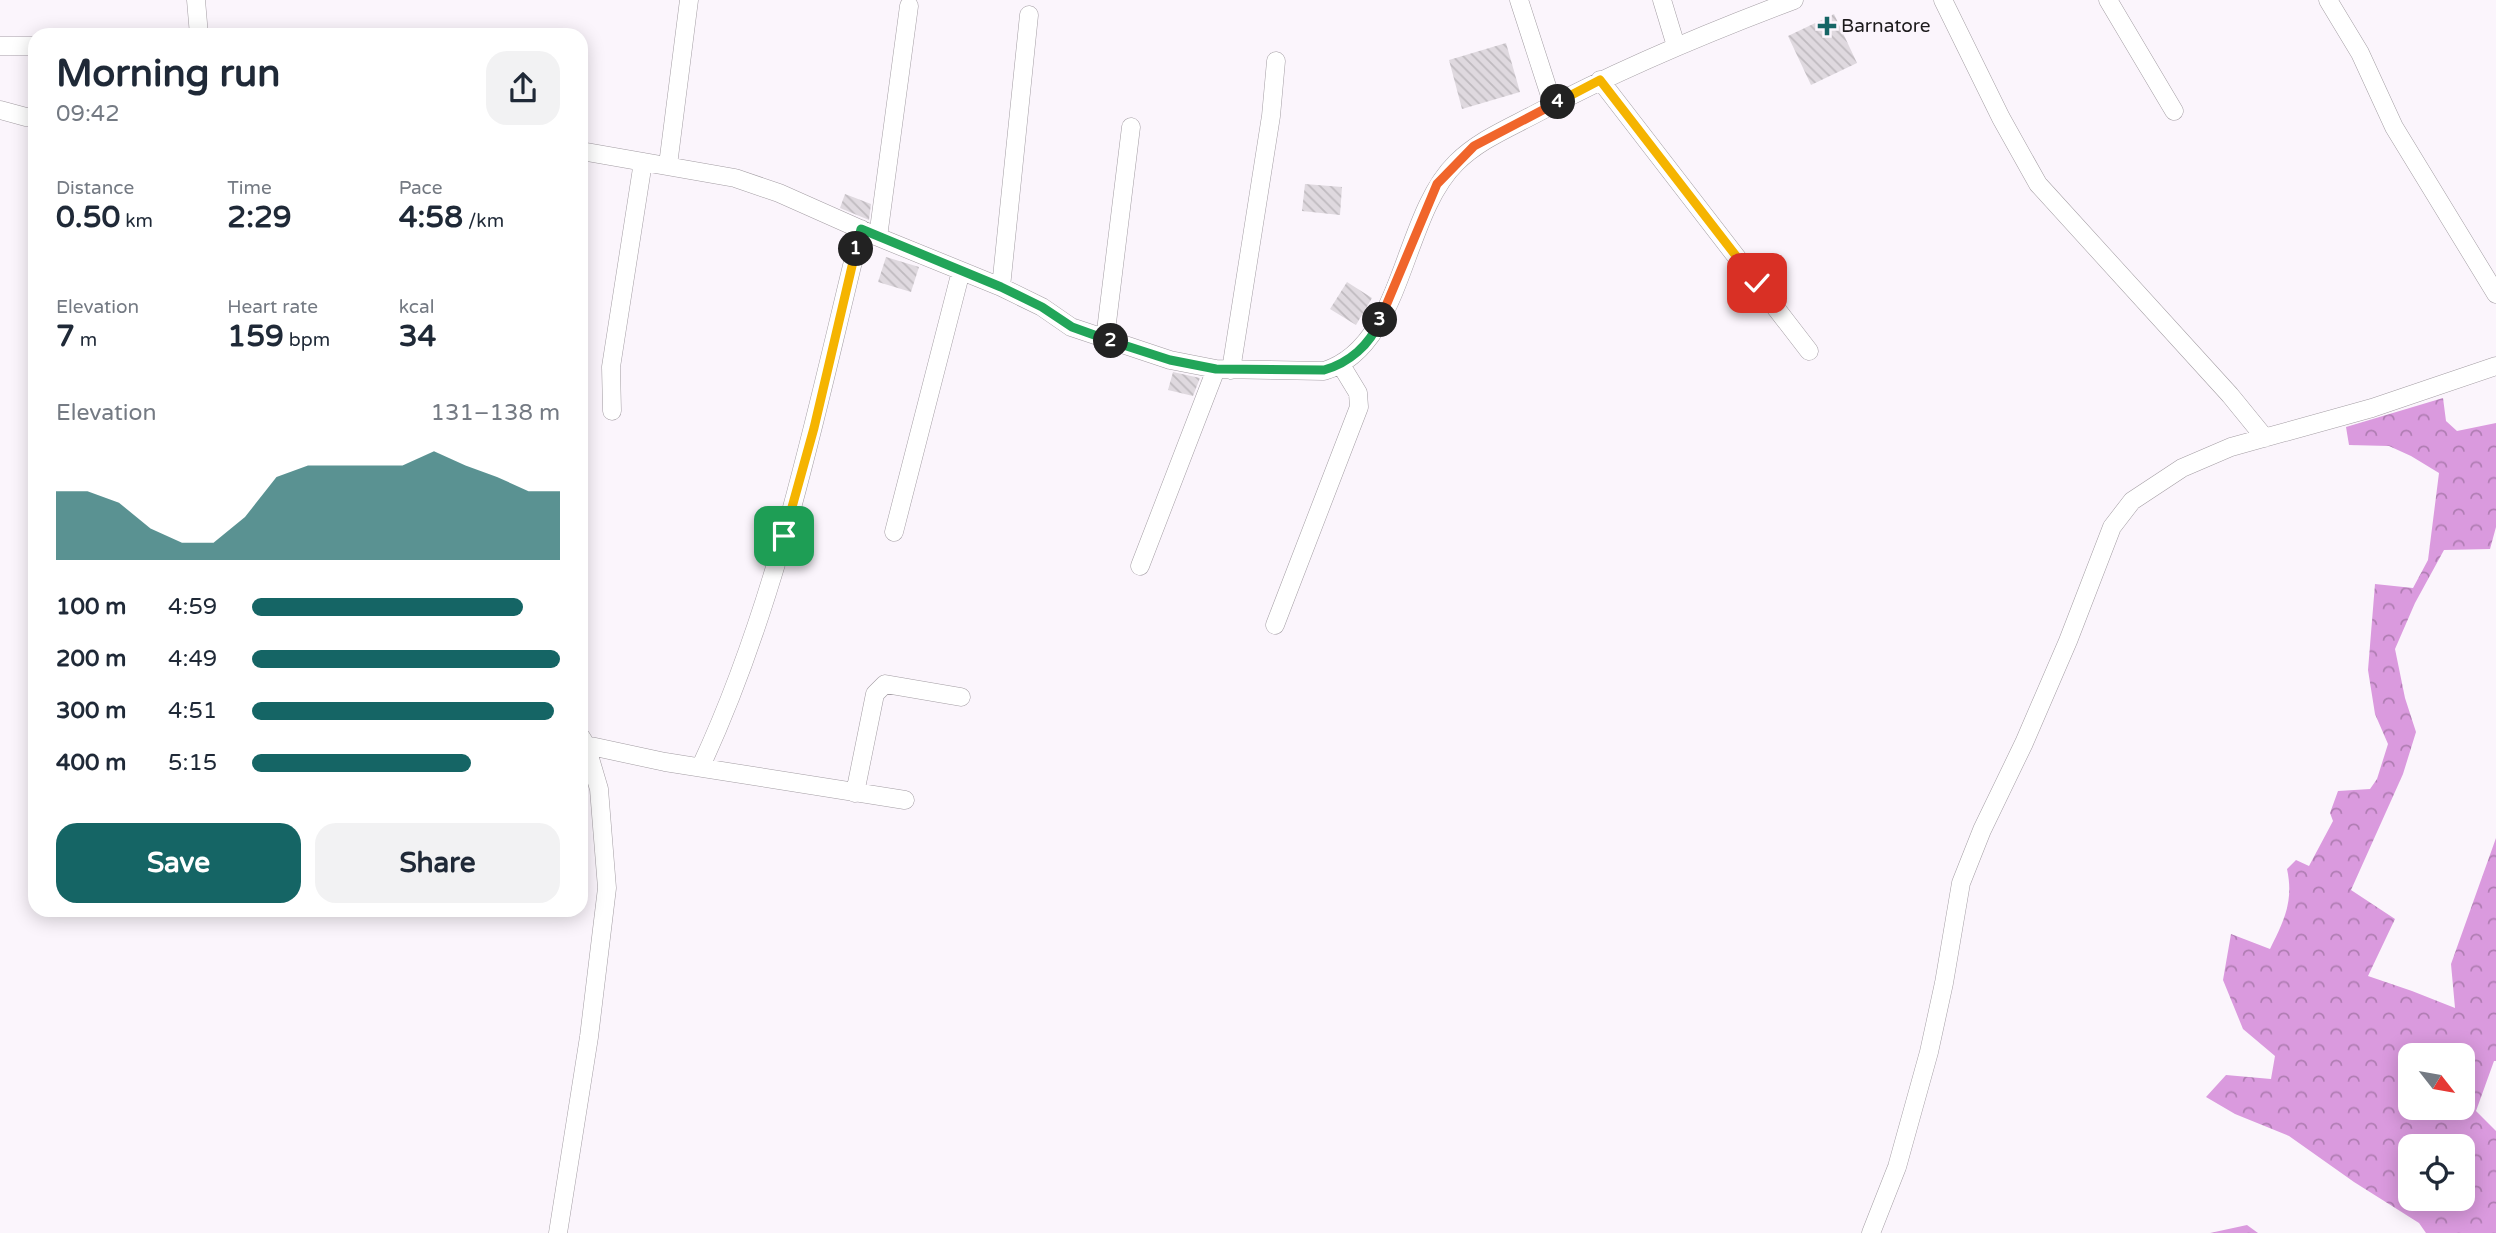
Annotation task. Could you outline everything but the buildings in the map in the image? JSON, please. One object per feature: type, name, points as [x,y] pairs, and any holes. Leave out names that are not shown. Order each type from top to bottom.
[{"type":"street","points":[[196,0],[198,28]]},
{"type":"street","points":[[668,164],[689,0]]},
{"type":"street","points":[[1519,0],[1553,105]]},
{"type":"street","points":[[1662,0],[1676,46]]},
{"type":"street","points":[[588,152],[668,164],[735,178],[779,193],[1001,287],[1042,307],[1072,327],[1170,360],[1224,370],[1324,370],[1341,365],[1354,356],[1376,329],[1437,184],[1474,146],[1600,80],[1676,46],[1794,0]]},
{"type":"street","points":[[1943,0],[2001,117],[2038,184],[2230,395],[2265,438]]},
{"type":"street","points":[[2108,0],[2174,111]]},
{"type":"street","points":[[2328,0],[2360,53],[2394,127],[2496,294]]},
{"type":"street","points":[[878,237],[909,6]]},
{"type":"street","points":[[1001,287],[1028,15]]},
{"type":"street","points":[[0,46],[28,46]]},
{"type":"street","points":[[1140,566],[1224,370],[1271,116],[1276,61]]},
{"type":"street","points":[[1600,80],[1809,351]]},
{"type":"street","points":[[0,110],[28,117]]},
{"type":"street","points":[[1105,339],[1132,127]]},
{"type":"street","points":[[612,411],[611,366],[643,162]]},
{"type":"street","points":[[701,766],[725,715],[762,612],[814,428],[861,229]]},
{"type":"street","points":[[894,532],[961,271]]},
{"type":"street","points":[[1275,625],[1359,407],[1358,393],[1341,365]]},
{"type":"street","points":[[1871,1233],[1897,1167],[1929,1052],[1961,883],[1982,830],[2024,743],[2068,641],[2112,527],[2132,501],[2182,468],[2231,447],[2372,408],[2496,366]]},
{"type":"street","points":[[855,793],[875,694],[885,684],[961,697]]},
{"type":"street","points":[[588,742],[665,762],[905,800]]},
{"type":"street","points":[[558,1233],[589,1037],[607,888],[598,789],[588,755]]},
{"type":"green space","points":[[2443,398],[2446,421],[2457,431],[2496,423],[2496,527],[2490,549],[2444,550],[2415,603],[2395,649],[2405,698],[2416,732],[2403,774],[2351,890],[2395,919],[2368,976],[2455,1008],[2451,964],[2496,838],[2496,1061],[2476,1111],[2496,1131],[2496,1233],[2426,1233],[2419,1223],[2400,1211],[2475,1211],[2475,1134],[2398,1134],[2398,1210],[2289,1136],[2235,1114],[2206,1097],[2226,1075],[2271,1079],[2275,1056],[2243,1029],[2223,980],[2231,934],[2270,949],[2286,911],[2289,891],[2287,869],[2296,860],[2309,866],[2333,821],[2330,813],[2338,791],[2370,789],[2377,779],[2388,744],[2375,714],[2368,670],[2375,584],[2413,588],[2428,560],[2439,473],[2389,446],[2349,445],[2346,427]]},
{"type":"green space","points":[[2247,1225],[2258,1233],[2210,1233]]},
{"type":"place","name":"Barnatore","points":[[1827,26]]},
{"type":"route","points":[[784,536],[814,428],[861,229],[1001,287],[1042,307],[1072,327],[1170,360],[1216,369],[1324,370],[1341,365],[1354,356],[1376,329],[1437,184],[1455,163],[1474,146],[1600,80],[1757,283]]}]
